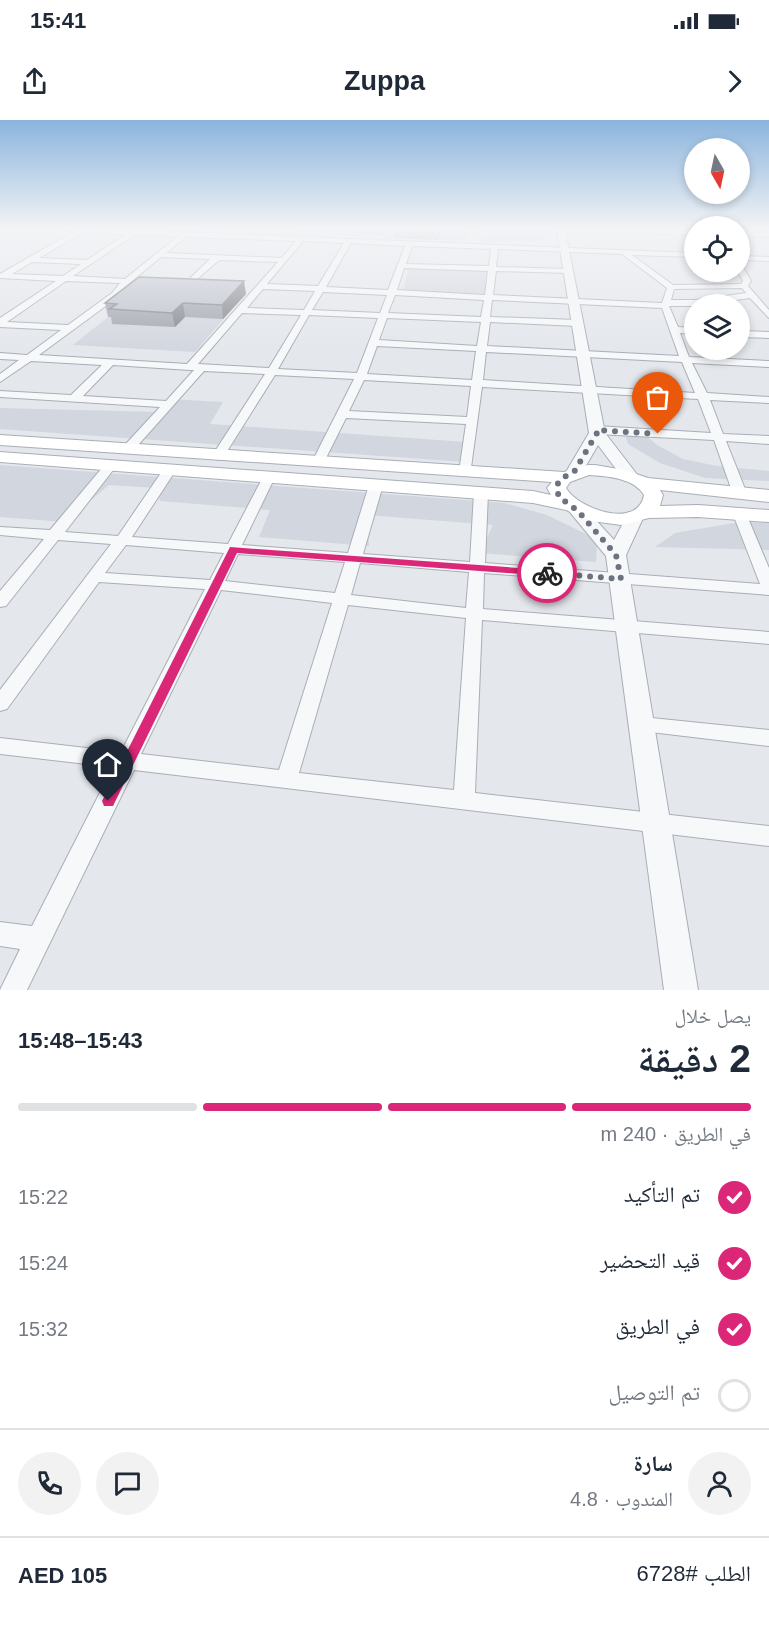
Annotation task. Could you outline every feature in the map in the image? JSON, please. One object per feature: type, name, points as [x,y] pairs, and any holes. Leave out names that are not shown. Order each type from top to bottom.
[{"type":"main road","points":[[0,440],[465,472],[569,475],[602,470],[637,480],[769,496]]},
{"type":"main road","points":[[0,457],[533,497],[607,519],[640,514],[698,511],[769,516]]},
{"type":"main road","points":[[569,475],[558,483],[557,490],[559,497],[572,508]]},
{"type":"main road","points":[[637,480],[650,490],[653,498],[652,505],[640,514]]},
{"type":"street","points":[[0,323],[76,271]]},
{"type":"street","points":[[0,379],[115,295],[142,271]]},
{"type":"street","points":[[186,287],[203,271]]},
{"type":"street","points":[[127,450],[168,404],[240,310],[275,271]]},
{"type":"street","points":[[218,456],[272,371],[331,271]]},
{"type":"street","points":[[318,462],[361,376],[399,271]]},
{"type":"street","points":[[465,472],[491,271]]},
{"type":"street","points":[[559,271],[569,271],[588,391],[597,432],[618,463],[637,480]]},
{"type":"street","points":[[649,271],[671,287],[744,286],[769,315]]},
{"type":"street","points":[[1,276],[128,283]]},
{"type":"street","points":[[744,286],[746,282]]},
{"type":"street","points":[[176,286],[198,287]]},
{"type":"street","points":[[671,287],[666,304],[684,356]]},
{"type":"street","points":[[245,290],[259,288],[320,289],[573,302],[666,304],[696,303],[752,295]]},
{"type":"street","points":[[240,310],[578,323]]},
{"type":"street","points":[[0,323],[71,328]]},
{"type":"street","points":[[674,330],[684,330]]},
{"type":"street","points":[[750,334],[769,335]]},
{"type":"street","points":[[373,344],[684,359]]},
{"type":"street","points":[[0,356],[769,400]]},
{"type":"street","points":[[685,360],[703,397],[740,494]]},
{"type":"street","points":[[702,360],[769,364]]},
{"type":"street","points":[[74,399],[111,362]]},
{"type":"street","points":[[0,394],[168,404]]},
{"type":"street","points":[[342,414],[472,421]]},
{"type":"street","points":[[597,432],[769,440]]},
{"type":"street","points":[[569,475],[597,432]]},
{"type":"street","points":[[0,602],[111,465]]},
{"type":"street","points":[[0,704],[122,540],[170,470]]},
{"type":"street","points":[[13,990],[269,477]]},
{"type":"street","points":[[286,779],[376,485]]},
{"type":"street","points":[[464,799],[482,493]]},
{"type":"street","points":[[572,508],[618,567],[681,990]]},
{"type":"street","points":[[618,567],[640,514]]},
{"type":"street","points":[[0,531],[479,568],[618,567],[769,589],[740,514]]},
{"type":"street","points":[[94,577],[216,585],[476,614],[769,638]]},
{"type":"street","points":[[642,724],[769,738]]},
{"type":"street","points":[[0,746],[769,836]]},
{"type":"street","points":[[0,934],[40,939]]},
{"type":"shaded area","points":[[408,271],[487,271],[485,294],[403,291]]},
{"type":"shaded area","points":[[143,289],[246,293],[195,352],[73,345]]},
{"type":"shaded area","points":[[168,399],[223,402],[210,424],[466,442],[466,462],[0,429],[0,408],[158,412]]},
{"type":"shaded area","points":[[624,432],[642,432],[657,445],[683,459],[717,466],[769,471],[769,481],[705,478],[660,463],[628,444]]},
{"type":"shaded area","points":[[0,465],[504,503],[547,515],[586,534],[597,544],[596,562],[480,553],[493,525],[367,515],[369,546],[259,537],[270,510],[160,501],[157,488],[109,485],[65,522],[0,517]]},
{"type":"shaded area","points":[[740,522],[769,523],[769,550],[655,547],[675,533]]},
{"type":"building","points":[[139,277],[244,281],[222,305],[183,303],[172,313],[109,309],[117,304],[105,303]]},
{"type":"way so far","points":[[547,573],[621,579],[616,555],[578,511],[559,497],[558,483],[574,472],[597,430],[658,434]]},
{"type":"route","points":[[108,801],[233,549],[547,573]]}]
